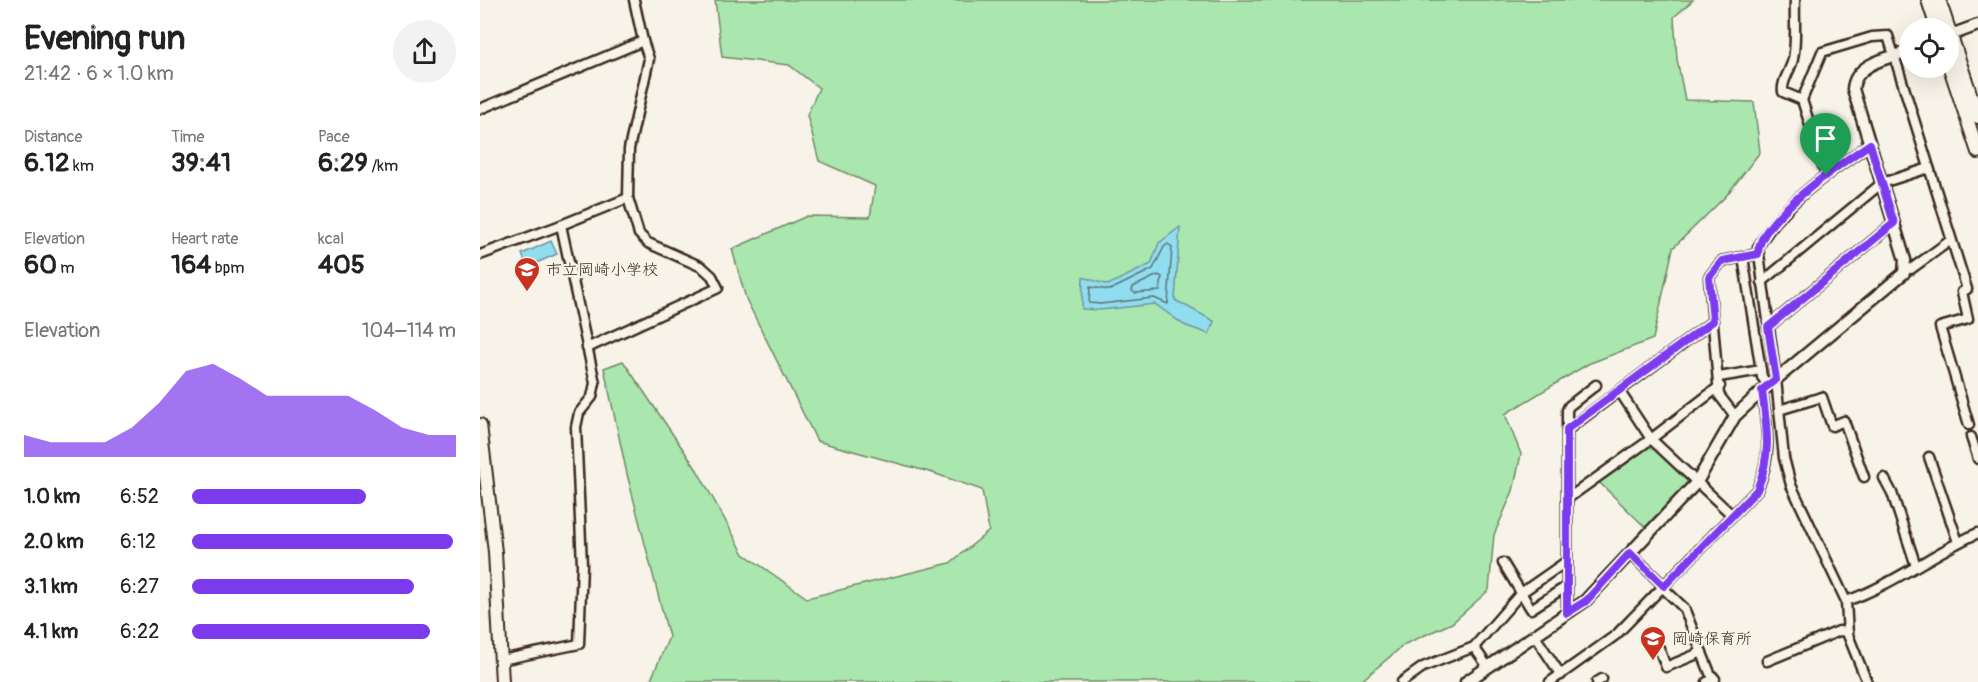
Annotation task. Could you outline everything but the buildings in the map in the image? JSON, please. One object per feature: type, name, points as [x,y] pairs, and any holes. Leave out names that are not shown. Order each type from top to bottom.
[{"type":"main road","points":[[1928,0],[1934,18]]},
{"type":"main road","points":[[1939,0],[1944,18]]},
{"type":"main road","points":[[1959,62],[1978,116]]},
{"type":"main road","points":[[1953,78],[1978,152]]},
{"type":"main road","points":[[480,425],[495,552],[502,682]]},
{"type":"street","points":[[587,348],[718,288],[712,276],[702,267],[648,243],[639,234],[628,198],[629,149],[649,59],[634,0]]},
{"type":"street","points":[[1795,0],[1796,42],[1792,62],[1782,86],[1784,92],[1802,100]]},
{"type":"street","points":[[1959,32],[1978,25]]},
{"type":"street","points":[[1826,175],[1802,100],[1822,52],[1872,36],[1888,36],[1967,289],[1962,292],[1968,319],[1940,327],[1969,424]]},
{"type":"street","points":[[480,109],[643,42]]},
{"type":"street","points":[[1466,682],[1586,601],[1697,482],[1735,416],[1904,273],[1905,260],[1856,99],[1854,80],[1866,67],[1899,55]]},
{"type":"street","points":[[1535,636],[1558,679],[1616,635],[1757,490],[1765,471],[1769,385],[1768,327],[1758,247],[1781,213],[1826,175],[1870,144]]},
{"type":"street","points":[[1762,282],[1882,183],[1929,168]]},
{"type":"street","points":[[480,255],[628,198]]},
{"type":"street","points":[[1768,327],[1894,223]]},
{"type":"street","points":[[501,660],[579,644],[582,565],[576,426],[579,413],[592,398],[595,383],[561,225]]},
{"type":"street","points":[[1905,268],[1911,269],[1951,240]]},
{"type":"street","points":[[1735,416],[1719,395],[1709,277],[1722,261],[1758,254]]},
{"type":"street","points":[[1743,257],[1761,370],[1763,379],[1769,385],[1779,410],[1784,458],[1791,485],[1846,601],[1848,632],[1867,682]]},
{"type":"street","points":[[1567,429],[1713,321]]},
{"type":"street","points":[[1719,376],[1761,370]]},
{"type":"street","points":[[1567,613],[1569,406],[1596,385]]},
{"type":"street","points":[[1567,499],[1720,386]]},
{"type":"street","points":[[1620,392],[1651,439],[1732,515]]},
{"type":"street","points":[[1779,410],[1822,397],[1832,426],[1844,421],[1864,477]]},
{"type":"street","points":[[1971,437],[1978,459]]},
{"type":"street","points":[[1929,457],[1958,542]]},
{"type":"street","points":[[1884,478],[1892,493],[1916,566]]},
{"type":"street","points":[[1846,601],[1868,593],[1978,533]]},
{"type":"street","points":[[1630,553],[1684,608],[1710,673],[1715,680],[1707,682]]},
{"type":"street","points":[[1401,682],[1423,667],[1474,647],[1521,593],[1567,561]]},
{"type":"street","points":[[1503,563],[1532,609],[1567,586]]},
{"type":"street","points":[[1767,660],[1839,632],[1848,632]]},
{"type":"street","points":[[1474,647],[1488,667]]},
{"type":"street","points":[[1659,648],[1666,667],[1702,652]]},
{"type":"green space","points":[[715,0],[1693,0],[1674,17],[1677,59],[1685,100],[1754,102],[1760,152],[1726,196],[1673,248],[1653,339],[1588,364],[1505,414],[1521,454],[1513,491],[1494,535],[1489,590],[1452,623],[1405,644],[1360,682],[650,682],[669,637],[627,474],[604,368],[623,361],[697,470],[744,554],[807,598],[950,563],[989,531],[982,490],[933,473],[817,441],[746,299],[732,249],[807,216],[870,217],[875,186],[819,161],[807,115],[819,88],[789,65],[722,57]]},
{"type":"green space","points":[[1650,444],[1690,480],[1647,529],[1599,482]]},
{"type":"water","points":[[1180,227],[1175,300],[1214,321],[1209,334],[1184,325],[1155,304],[1100,310],[1082,309],[1083,277],[1108,285],[1151,264],[1159,243]]},
{"type":"water","points":[[551,241],[557,254],[527,267],[522,254]]},
{"type":"place","name":"市立岡崎小学校","points":[[527,293]]},
{"type":"place","name":"岡崎保育所","points":[[1653,662]]},
{"type":"route","points":[[1870,144],[1894,223],[1768,327],[1776,379],[1762,390],[1768,444],[1765,471],[1757,490],[1664,586],[1630,553],[1586,601],[1567,613],[1567,429],[1713,321],[1709,277],[1722,261],[1758,254],[1758,247],[1781,213],[1826,175],[1870,144]]}]
